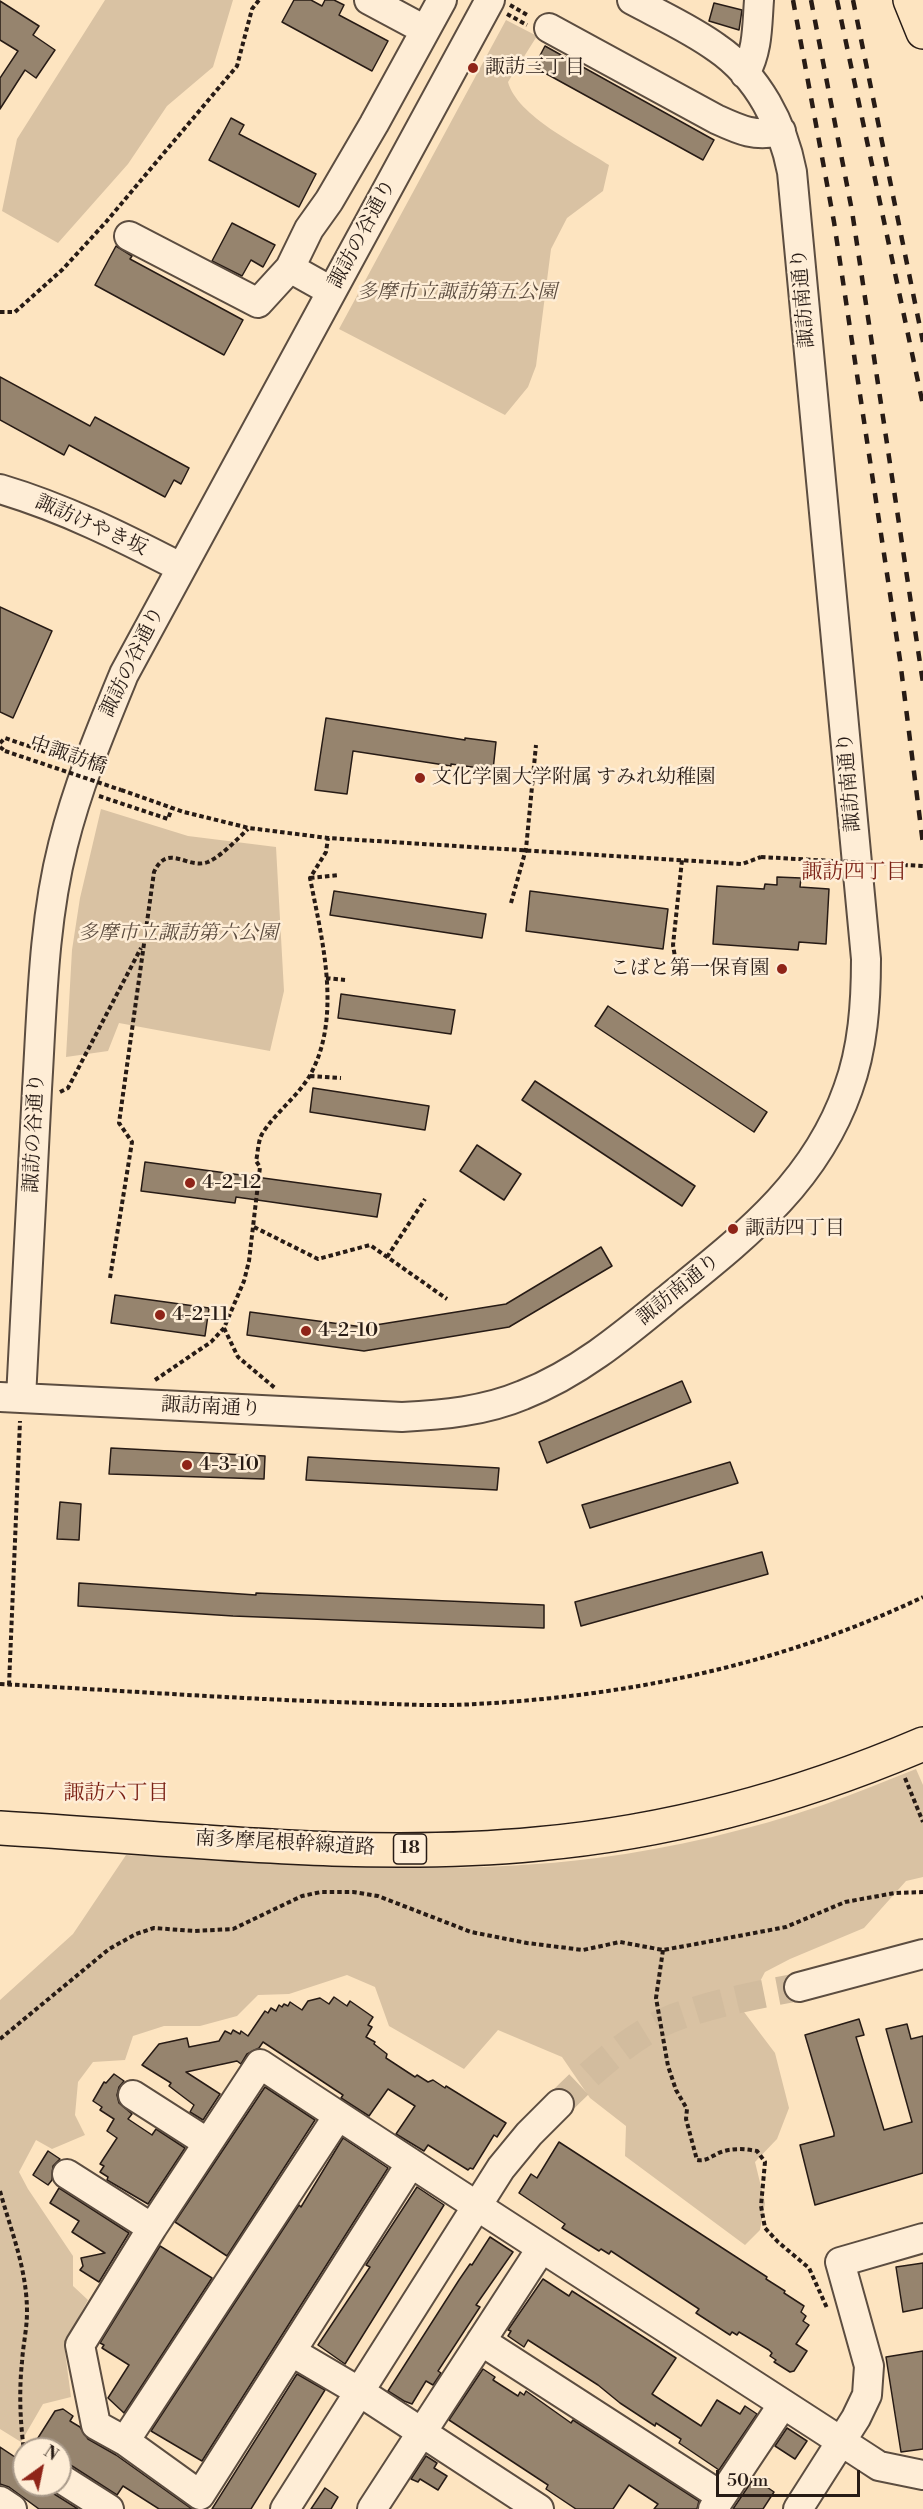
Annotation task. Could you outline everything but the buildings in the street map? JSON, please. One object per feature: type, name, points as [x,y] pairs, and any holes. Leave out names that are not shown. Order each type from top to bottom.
[{"type":"main road","points":[[910,0],[923,32]]},
{"type":"main road","name":"南多摩尾根幹線道路","points":[[815,1787],[875,1756],[923,1726]]},
{"type":"main road","name":"南多摩尾根幹線道路","points":[[0,1828],[367,1849],[537,1845],[675,1824],[762,1803],[815,1787],[923,1744]]},
{"type":"street","points":[[369,0],[425,30]]},
{"type":"street","points":[[129,236],[258,303],[291,268],[309,229],[329,201],[442,0]]},
{"type":"street","name":"諏訪の谷通り","points":[[10,1398],[43,973],[54,888],[63,846],[93,749],[124,674],[180,567],[490,0]]},
{"type":"street","name":"諏訪南通り","points":[[10,1398],[374,1417],[438,1416],[500,1403],[523,1395],[568,1373],[609,1347],[740,1240],[780,1202],[802,1175],[826,1137],[848,1090],[858,1052],[866,996],[866,959],[789,153],[771,110],[745,74],[717,48],[632,0]]},
{"type":"street","points":[[745,74],[753,60],[757,45],[759,0]]},
{"type":"street","points":[[541,22],[716,120],[740,130],[763,135],[781,131]]},
{"type":"street","points":[[291,268],[332,291]]},
{"type":"street","name":"諏訪けやき坂","points":[[0,489],[36,500],[91,522],[180,567]]},
{"type":"street","points":[[799,1988],[923,1954]]},
{"type":"street","points":[[411,2163],[200,2495],[125,2441],[96,2425],[80,2345],[152,2228],[260,2064],[338,2116],[411,2163],[541,2249],[879,2466],[923,2475]]},
{"type":"street","points":[[146,2097],[208,2143]]},
{"type":"street","points":[[285,2509],[501,2168],[529,2134],[559,2104]]},
{"type":"street","points":[[125,2441],[338,2116]]},
{"type":"street","points":[[80,2174],[152,2228]]},
{"type":"street","points":[[798,2509],[856,2418],[867,2395],[869,2366],[840,2262],[923,2238]]},
{"type":"street","points":[[372,2509],[541,2249]]},
{"type":"street","points":[[481,2341],[717,2503],[783,2404]]},
{"type":"street","points":[[292,2352],[360,2392],[539,2509]]},
{"type":"street","points":[[72,2486],[109,2509]]},
{"type":"street","points":[[0,2501],[12,2509]]},
{"type":"path","points":[[0,312],[15,312],[63,269],[106,222],[237,66],[252,9],[259,0]]},
{"type":"path","points":[[501,0],[541,22]]},
{"type":"path","points":[[0,745],[4,738],[70,760]]},
{"type":"path","name":"中諏訪橋","points":[[0,745],[5,751],[172,808],[249,828],[328,838],[742,864],[762,857],[923,866]]},
{"type":"path","points":[[512,903],[526,849],[536,745]]},
{"type":"path","points":[[99,796],[168,819],[172,808]]},
{"type":"path","points":[[110,1278],[132,1142],[119,1123],[154,872],[158,863],[166,858],[206,863],[218,856],[249,828]]},
{"type":"path","points":[[149,1384],[211,1342],[224,1328],[244,1281],[254,1227],[260,1167],[256,1161],[261,1135],[298,1094],[310,1076],[324,1041],[327,1014],[326,978],[322,938],[310,878],[326,852],[328,838]]},
{"type":"path","points":[[677,969],[673,945],[682,860]]},
{"type":"path","points":[[310,878],[339,875]]},
{"type":"path","points":[[57,1094],[68,1088],[143,945]]},
{"type":"path","points":[[326,978],[345,980]]},
{"type":"path","points":[[310,1076],[340,1078]]},
{"type":"path","points":[[387,1257],[425,1199]]},
{"type":"path","points":[[254,1227],[318,1260],[370,1245],[447,1299]]},
{"type":"path","points":[[224,1328],[238,1357],[282,1394],[281,1412]]},
{"type":"path","points":[[9,1684],[10,1398]]},
{"type":"path","points":[[0,1684],[217,1698],[425,1705],[476,1704],[600,1694],[670,1682],[738,1665],[839,1632],[923,1597]]},
{"type":"path","points":[[902,1769],[923,1822]]},
{"type":"path","points":[[0,2039],[109,1949],[136,1934],[154,1928],[203,1931],[233,1929],[302,1896],[321,1892],[353,1892],[378,1896],[471,1932],[493,1938],[583,1950],[620,1942],[663,1950],[786,1928],[845,1902],[895,1893],[923,1892]]},
{"type":"path","points":[[663,1950],[656,1998],[668,2066],[676,2090],[687,2109],[686,2119],[697,2160],[704,2162],[722,2151],[742,2149],[757,2151],[765,2162],[761,2206],[765,2228],[809,2268],[827,2310]]},
{"type":"path","points":[[0,2191],[20,2255],[26,2285],[27,2312],[21,2364],[22,2437]]},
{"type":"green space","points":[[105,0],[233,0],[213,67],[167,106],[128,164],[58,243],[2,211],[17,139]]},
{"type":"green space","name":"多摩市立諏訪第五公園","points":[[506,20],[537,36],[508,82],[514,95],[536,118],[609,165],[603,191],[567,218],[551,249],[536,366],[528,387],[505,415],[339,329]]},
{"type":"green space","name":"多摩市立諏訪第六公園","points":[[101,809],[188,836],[276,847],[284,991],[270,1051],[119,1023],[108,1051],[66,1057],[72,950],[80,898]]},
{"type":"green space","points":[[916,1769],[923,1785],[923,1877],[906,1881],[864,1928],[765,1972],[744,2012],[775,2053],[789,2108],[777,2139],[755,2162],[765,2203],[760,2230],[745,2245],[625,2156],[626,2126],[590,2098],[562,2057],[498,2030],[464,2069],[389,2026],[375,1987],[347,1975],[289,1994],[258,1995],[237,2016],[200,2026],[164,2026],[133,2036],[125,2060],[93,2062],[78,2082],[75,2115],[85,2135],[52,2149],[36,2140],[19,2172],[73,2256],[73,2286],[88,2300],[64,2344],[71,2397],[43,2404],[24,2437],[13,2437],[0,2429],[0,2000],[73,1934],[126,1855],[362,1867],[480,1867],[538,1864],[626,1854],[683,1843],[739,1830],[823,1805]]},
{"type":"tunnel","points":[[559,2104],[612,2055],[658,2025],[673,2018],[720,2004],[799,1987]]},
{"type":"railway","points":[[793,0],[834,222],[900,660],[923,844]]},
{"type":"railway","points":[[811,0],[852,211],[923,683]]},
{"type":"railway","points":[[837,0],[923,405]]},
{"type":"railway","points":[[853,0],[923,342]]},
{"type":"place","name":"諏訪三丁目","points":[[473,68]]},
{"type":"place","name":"文化学園大学附属 すみれ幼稚園","points":[[420,778]]},
{"type":"place","name":"こばと第一保育園","points":[[782,969]]},
{"type":"place","name":"4-2-12","points":[[190,1183]]},
{"type":"place","name":"諏訪四丁目","points":[[733,1229]]},
{"type":"place","name":"4-2-11","points":[[160,1315]]},
{"type":"place","name":"4-2-10","points":[[306,1331]]},
{"type":"place","name":"4-3-10","points":[[187,1465]]},
{"type":"district","name":"諏訪四丁目","points":[[854,873]]},
{"type":"district","name":"諏訪六丁目","points":[[116,1794]]}]
